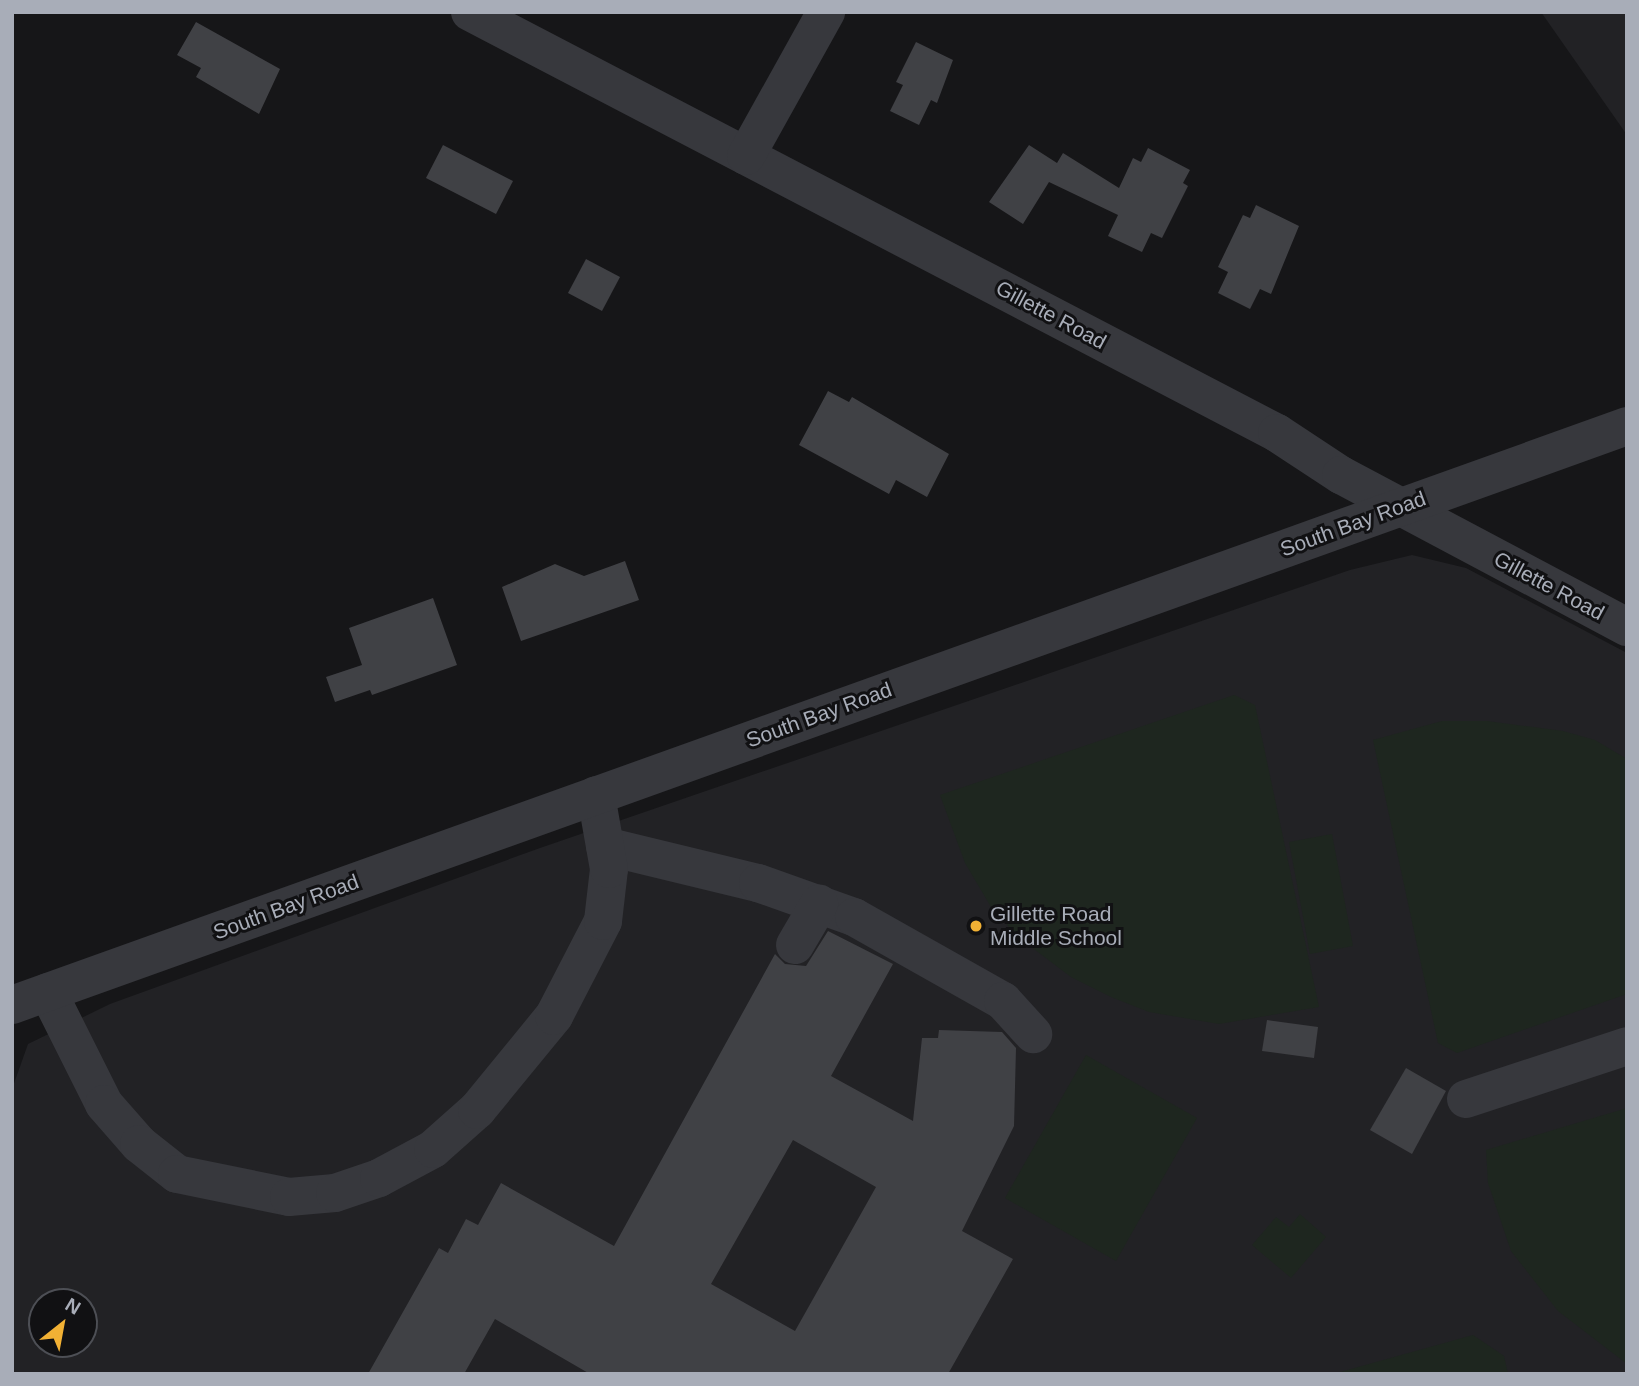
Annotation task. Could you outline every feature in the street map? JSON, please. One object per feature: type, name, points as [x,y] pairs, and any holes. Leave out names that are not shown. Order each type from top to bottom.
[{"type":"street","name":"Gillette Road","points":[[470,12],[1277,433],[1400,508],[1627,627]]},
{"type":"street","points":[[746,156],[826,12]]},
{"type":"street","name":"South Bay Road","points":[[12,1004],[1627,426]]},
{"type":"street","points":[[48,992],[104,1104],[139,1144],[177,1174],[289,1197],[335,1193],[379,1178],[433,1149],[477,1110],[554,1016],[603,921],[609,869],[596,795]]},
{"type":"street","points":[[605,846],[734,876],[854,917],[1003,1001],[1033,1034]]},
{"type":"street","points":[[795,945],[819,904]]},
{"type":"street","points":[[1466,1099],[1627,1046]]},
{"type":"shaded area","points":[[1541,12],[1627,12],[1627,135]]},
{"type":"shaded area","name":"Gillette Road Middle School","points":[[1412,555],[1466,568],[1627,653],[1627,1374],[12,1374],[12,1089],[28,1044],[110,1004],[540,848],[1350,570]]},
{"type":"shaded area","points":[[1234,695],[1255,705],[1319,1007],[1219,1024],[1149,1012],[1111,997],[1071,977],[1018,937],[991,907],[965,863],[940,795]]},
{"type":"shaded area","points":[[1442,721],[1487,721],[1563,731],[1595,740],[1627,759],[1627,994],[1457,1053],[1438,1043],[1373,740]]},
{"type":"shaded area","points":[[1332,834],[1353,946],[1310,954],[1289,842]]},
{"type":"shaded area","points":[[1086,1055],[1197,1118],[1116,1261],[1005,1198]]},
{"type":"shaded area","points":[[1627,1108],[1627,1364],[1558,1311],[1511,1251],[1488,1183],[1486,1150]]},
{"type":"shaded area","points":[[1300,1214],[1326,1237],[1291,1278],[1252,1245],[1276,1217],[1289,1227]]},
{"type":"shaded area","points":[[1473,1335],[1504,1356],[1508,1374],[1333,1374]]},
{"type":"building","points":[[196,22],[280,69],[259,114],[196,77],[201,68],[177,55]]},
{"type":"building","points":[[916,42],[953,60],[937,103],[931,100],[919,125],[890,111],[903,85],[896,82]]},
{"type":"building","points":[[443,145],[513,181],[496,214],[426,178]]},
{"type":"building","points":[[1029,145],[1057,163],[1063,153],[1119,188],[1133,158],[1141,162],[1148,148],[1190,170],[1183,183],[1188,186],[1162,238],[1151,233],[1142,252],[1108,236],[1118,215],[1049,182],[1023,224],[989,202]]},
{"type":"building","points":[[1256,205],[1299,226],[1271,294],[1260,289],[1250,309],[1218,293],[1228,272],[1218,267],[1243,215],[1250,218]]},
{"type":"building","points":[[586,259],[620,277],[602,311],[568,293]]},
{"type":"building","points":[[828,391],[849,402],[852,397],[949,454],[927,497],[896,480],[889,494],[799,445]]},
{"type":"building","points":[[625,561],[639,600],[521,641],[502,587],[555,564],[584,576]]},
{"type":"building","points":[[433,598],[457,665],[372,695],[370,690],[335,702],[326,677],[362,665],[349,628]]},
{"type":"building","points":[[828,931],[893,964],[831,1076],[913,1121],[922,1038],[938,1038],[939,1030],[1002,1032],[1016,1048],[1014,1126],[962,1231],[1013,1259],[948,1374],[590,1374],[495,1319],[464,1374],[368,1374],[439,1248],[448,1253],[466,1219],[478,1225],[501,1183],[614,1246],[775,954],[785,964],[806,966]],"holes":[[[793,1140],[876,1187],[795,1331],[711,1284]]]},
{"type":"building","points":[[1267,1020],[1318,1027],[1314,1058],[1262,1051]]},
{"type":"building","points":[[1406,1068],[1446,1091],[1412,1154],[1370,1130]]},
{"type":"place","name":"Gillette Road Middle School","points":[[976,926]]}]
